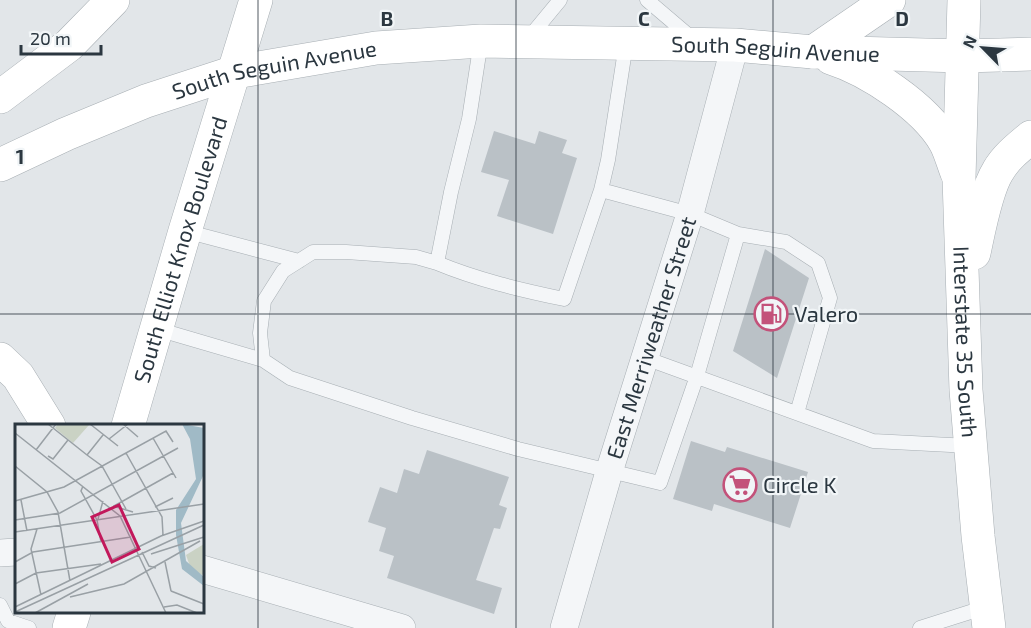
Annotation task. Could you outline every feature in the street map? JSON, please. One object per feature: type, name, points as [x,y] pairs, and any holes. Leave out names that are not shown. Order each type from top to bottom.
[{"type":"main road","points":[[0,97],[69,45],[113,0]]},
{"type":"main road","name":"South Elliot Knox Boulevard","points":[[129,424],[256,0]]},
{"type":"main road","points":[[813,52],[889,0]]},
{"type":"main road","name":"Interstate 35 South","points":[[963,0],[959,178],[966,390],[978,536],[988,618]]},
{"type":"main road","name":"South Seguin Avenue","points":[[0,165],[66,134],[146,101],[235,72],[376,48],[524,42],[735,45],[813,52],[963,56],[1031,54]]},
{"type":"main road","points":[[813,52],[843,61],[870,74],[911,106],[930,123],[945,142],[959,178]]},
{"type":"main road","points":[[963,301],[984,211],[997,172],[1012,152],[1031,137]]},
{"type":"main road","points":[[0,358],[18,376],[48,424]]},
{"type":"main road","points":[[69,628],[74,613]]},
{"type":"street","name":"East Merriweather Street","points":[[564,628],[609,472],[690,214],[735,45]]},
{"type":"street","points":[[0,553],[15,552]]},
{"type":"street","points":[[204,570],[402,628]]},
{"type":"lane","points":[[524,42],[560,0]]},
{"type":"lane","points":[[647,0],[701,45]]},
{"type":"lane","points":[[437,262],[451,192],[470,119],[481,42]]},
{"type":"lane","points":[[263,360],[260,333],[264,302],[283,271],[313,252],[416,256],[509,287],[564,299],[601,190],[608,160],[626,44]]},
{"type":"lane","points":[[601,190],[690,214],[738,234],[786,242],[818,264],[830,298],[797,413]]},
{"type":"lane","points":[[185,231],[299,261]]},
{"type":"lane","points":[[157,329],[263,360],[290,378],[326,392],[518,449],[660,483],[697,376],[738,234]]},
{"type":"lane","points":[[645,358],[873,441],[970,446]]},
{"type":"lane","points":[[1,609],[8,621],[29,628]]},
{"type":"lane","points":[[920,628],[988,618]]},
{"type":"building","points":[[494,131],[535,144],[539,131],[567,140],[562,153],[577,158],[553,234],[497,216],[509,180],[481,172]]},
{"type":"building","name":"Valero","points":[[765,249],[809,278],[777,378],[733,351]]},
{"type":"building","name":"Circle K","points":[[691,441],[725,452],[727,447],[808,472],[790,528],[714,504],[712,511],[673,499]]},
{"type":"building","points":[[427,450],[509,477],[499,505],[507,508],[500,529],[494,528],[476,580],[502,588],[494,614],[387,578],[394,556],[379,551],[386,528],[368,522],[380,487],[397,493],[404,469],[419,474]]},
{"type":"place","name":"Valero","points":[[771,314]]},
{"type":"place","name":"Circle K","points":[[740,485]]}]
